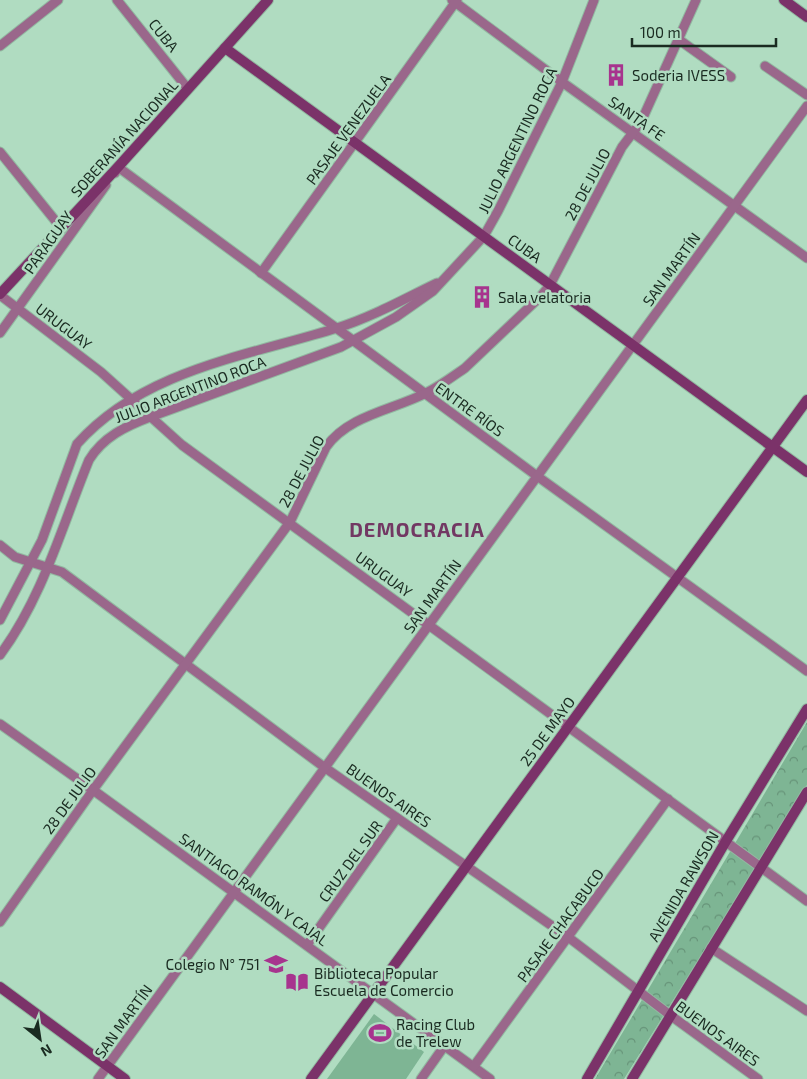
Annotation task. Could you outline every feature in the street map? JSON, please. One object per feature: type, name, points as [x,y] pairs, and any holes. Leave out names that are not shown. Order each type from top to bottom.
[{"type":"street","points":[[0,46],[58,0]]},
{"type":"street","name":"CUBA","points":[[117,0],[188,89]]},
{"type":"street","name":"SOBERANÍA NACIONAL","points":[[0,295],[118,168],[268,0]]},
{"type":"street","name":"JULIO ARGENTINO ROCA","points":[[0,655],[22,622],[48,567],[80,482],[94,452],[114,434],[150,416],[353,341],[425,298],[484,236],[562,82],[594,0]]},
{"type":"street","name":"28 DE JULIO","points":[[0,922],[93,790],[290,522],[326,447],[339,432],[350,425],[426,394],[442,385],[465,368],[541,296],[550,285],[622,147],[641,122],[696,0]]},
{"type":"street","points":[[784,0],[807,17]]},
{"type":"street","name":"SANTA FE","points":[[455,1],[562,82],[807,258]]},
{"type":"street","name":"PASAJE VENEZUELA","points":[[261,273],[455,1]]},
{"type":"street","points":[[678,39],[731,77]]},
{"type":"street","name":"CUBA","points":[[225,48],[807,472]]},
{"type":"street","points":[[765,66],[807,95]]},
{"type":"street","name":"SAN MARTÍN","points":[[98,1079],[233,891],[807,106]]},
{"type":"street","points":[[0,152],[62,229]]},
{"type":"street","name":"ENTRE RÍOS","points":[[118,168],[537,476],[807,671]]},
{"type":"street","name":"PARAGUAY","points":[[0,333],[118,168]]},
{"type":"street","name":"JULIO ARGENTINO ROCA","points":[[0,620],[42,540],[77,444],[102,419],[131,399],[162,384],[222,360],[357,321],[444,280]]},
{"type":"street","name":"URUGUAY","points":[[0,295],[101,372],[182,445],[807,901]]},
{"type":"street","name":"25 DE MAYO","points":[[311,1079],[807,400]]},
{"type":"street","name":"BUENOS AIRES","points":[[0,545],[15,557],[62,572],[324,767],[568,937],[639,992],[758,1079]]},
{"type":"street","name":"AVENIDA RAWSON","points":[[587,1079],[726,841],[807,709]]},
{"type":"street","name":"SANTIAGO RAMÓN Y CAJAL","points":[[0,724],[490,1079]]},
{"type":"street","points":[[632,1079],[807,792]]},
{"type":"street","name":"PASAJE CHACABUCO","points":[[474,1066],[668,799]]},
{"type":"street","name":"CRUZ DEL SUR","points":[[307,945],[398,818]]},
{"type":"street","points":[[711,948],[807,1011]]},
{"type":"street","points":[[0,987],[125,1079]]},
{"type":"street","points":[[421,1079],[445,1045]]},
{"type":"green space","points":[[807,722],[807,785],[624,1079],[595,1079]]},
{"type":"green space","name":"Racing Club de Trelew","points":[[374,1014],[424,1052],[406,1079],[327,1079]]},
{"type":"place","name":"Soderia IVESS","points":[[616,75]]},
{"type":"place","name":"Sala velatoria","points":[[482,297]]},
{"type":"place","name":"Colegio N° 751","points":[[276,964]]},
{"type":"place","name":"Biblioteca Popular Escuela de Comercio","points":[[297,982]]},
{"type":"place","name":"Racing Club de Trelew","points":[[380,1033]]},
{"type":"district","name":"DEMOCRACIA","points":[[417,529]]}]
